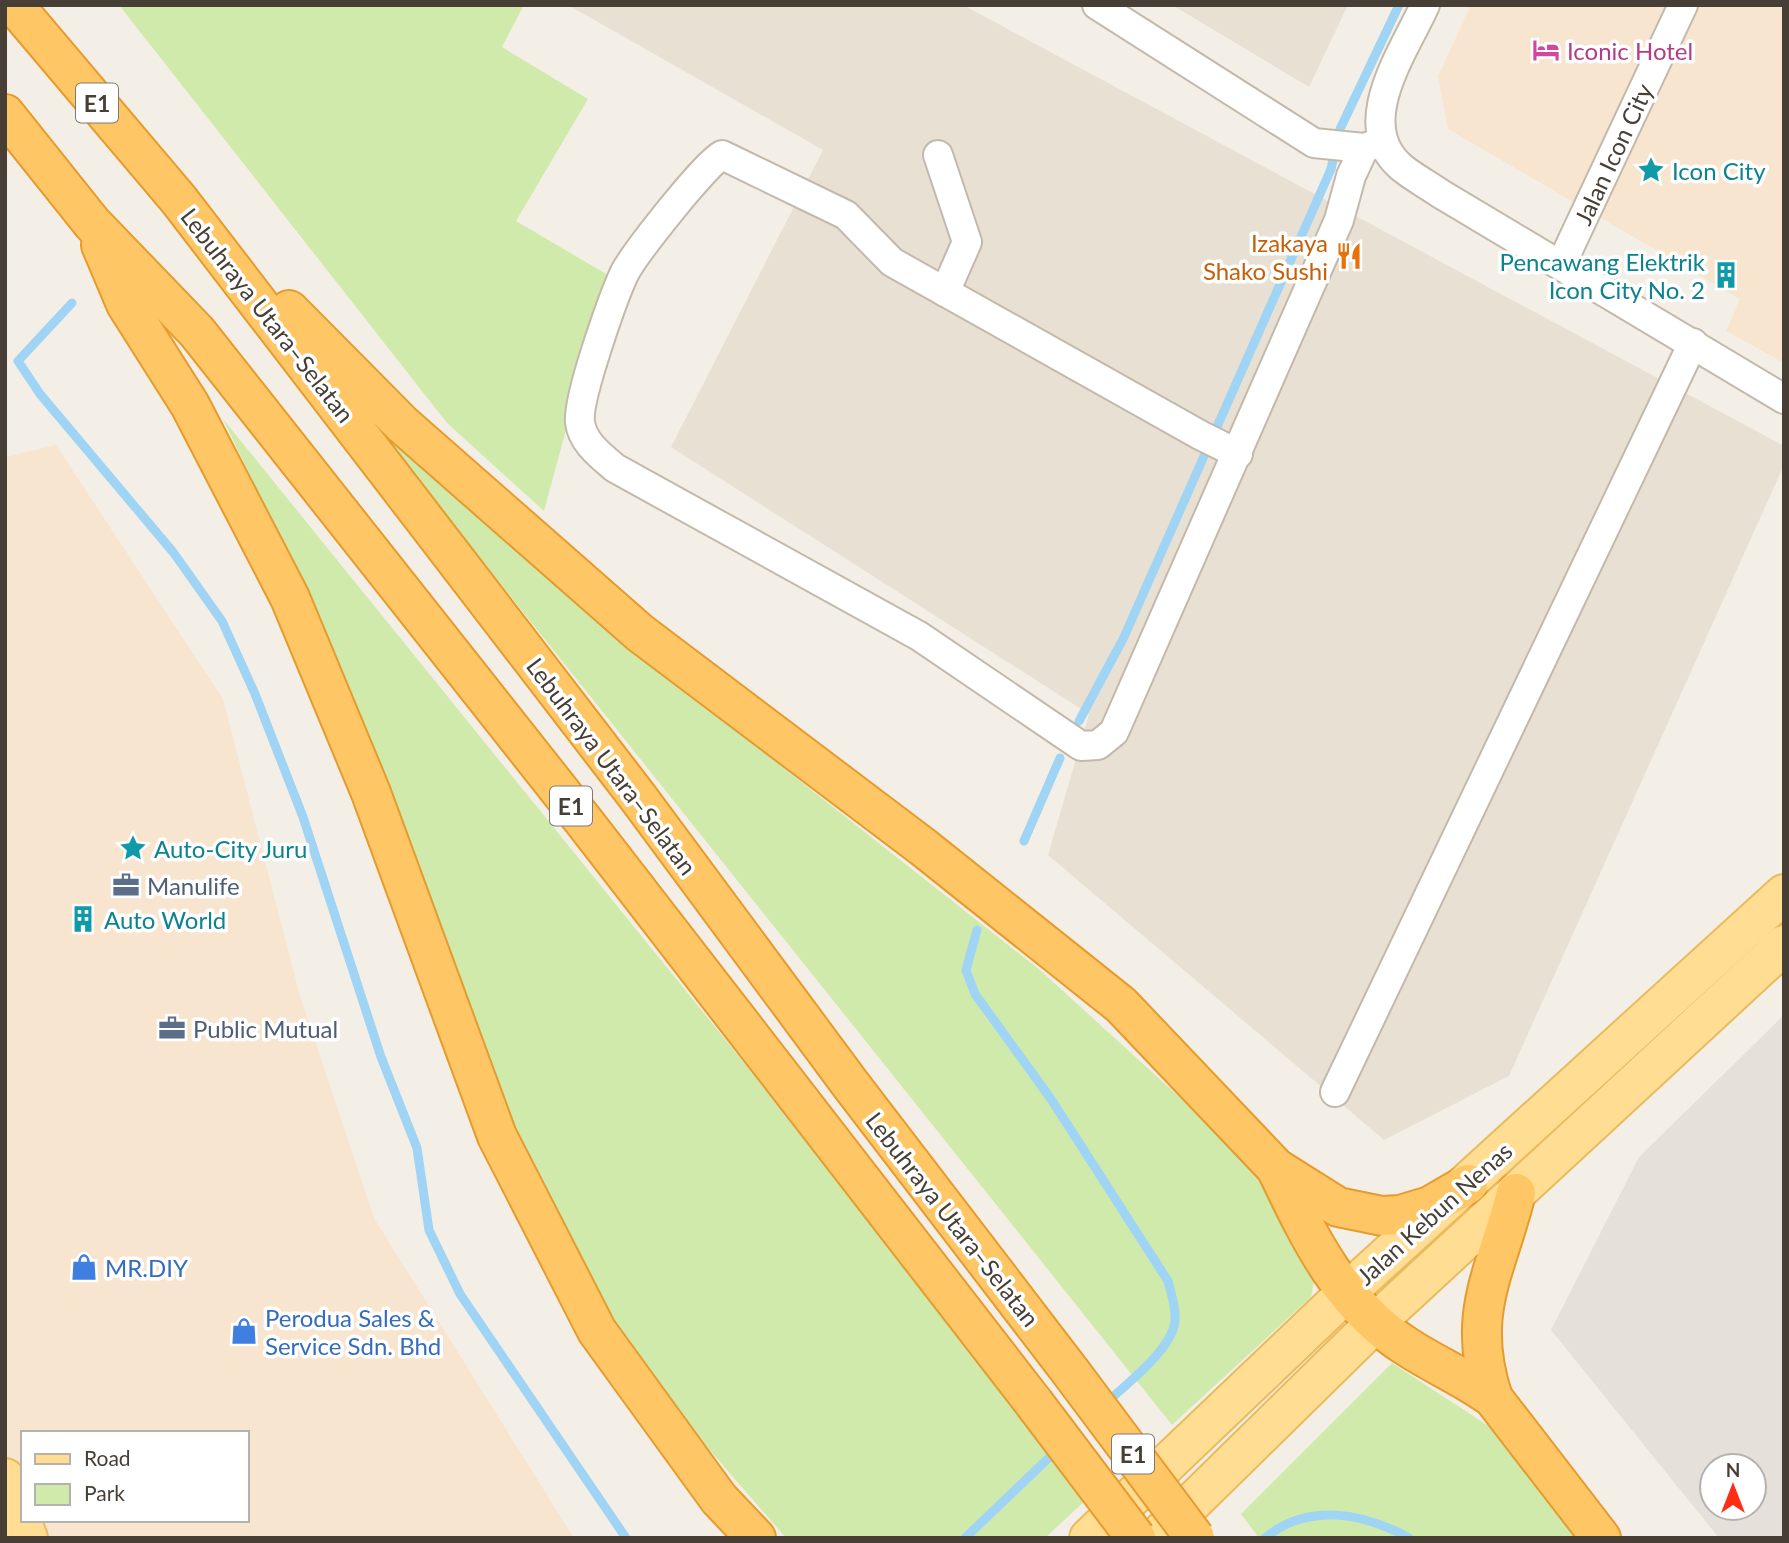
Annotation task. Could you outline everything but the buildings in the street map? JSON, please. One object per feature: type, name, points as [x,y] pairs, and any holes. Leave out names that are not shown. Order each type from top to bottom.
[{"type":"highway","name":"Lebuhraya Utara–Selatan","points":[[14,5],[179,200],[637,796],[851,1085],[1195,1538]]},
{"type":"highway","name":"Lebuhraya Utara–Selatan","points":[[5,114],[92,223],[197,332],[594,835],[1136,1538]]},
{"type":"highway","points":[[179,200],[402,424],[640,633],[923,847],[1121,1005],[1276,1168],[1338,1207],[1382,1216],[1399,1215],[1430,1206],[1468,1184]]},
{"type":"highway","points":[[92,223],[127,304],[190,405],[290,598],[371,793],[497,1136],[597,1331],[719,1499],[755,1538]]},
{"type":"highway","points":[[1276,1168],[1323,1261],[1346,1293],[1375,1323],[1408,1348],[1470,1381],[1493,1398],[1601,1538]]},
{"type":"highway","points":[[1493,1398],[1483,1369],[1479,1338],[1481,1313],[1485,1290],[1508,1227],[1516,1193]]},
{"type":"main road","name":"Jalan Kebun Nenas","points":[[1089,1538],[1346,1293],[1784,894]]},
{"type":"main road","name":"Jalan Kebun Nenas","points":[[1156,1538],[1375,1323],[1784,946]]},
{"type":"main road","points":[[5,1478],[21,1520]]},
{"type":"street","points":[[1097,5],[1314,143],[1364,145],[1784,399]]},
{"type":"street","points":[[1221,445],[892,262],[846,215],[722,155],[650,235],[625,274],[585,390],[580,423],[593,449],[615,468],[919,636],[1080,746],[1098,745],[1114,732],[1221,445],[1339,220],[1351,176],[1379,117],[1387,89],[1425,5]]},
{"type":"street","name":"Jalan Icon City","points":[[1561,265],[1683,5]]},
{"type":"street","points":[[938,155],[968,242],[946,292]]},
{"type":"street","points":[[1335,1091],[1693,343]]},
{"type":"shaded area","points":[[568,5],[963,5],[1784,446],[1784,465],[1509,1076],[1384,1140],[1048,855],[1089,714],[671,447],[823,150]]},
{"type":"shaded area","points":[[1172,5],[1348,5],[1309,87]]},
{"type":"shaded area","name":"Icon City","points":[[1471,5],[1784,5],[1784,363],[1726,331],[1740,299],[1448,129],[1438,76]]},
{"type":"shaded area","name":"Auto-City Juru","points":[[56,445],[223,699],[300,996],[374,1218],[574,1538],[5,1538],[5,457]]},
{"type":"shaded area","points":[[1784,1015],[1784,1538],[1719,1538],[1706,1522],[1768,1522],[1768,1452],[1698,1452],[1698,1512],[1551,1330],[1639,1157]]},
{"type":"green space","points":[[119,5],[524,5],[502,47],[588,99],[516,221],[608,275],[544,511],[447,423]]},
{"type":"green space","points":[[333,374],[593,618],[1040,970],[1209,1124],[1275,1198],[1315,1276],[1311,1297],[1172,1425]]},
{"type":"green space","points":[[223,419],[826,1164],[1088,1498],[1045,1538],[786,1538],[649,1380],[568,1252],[479,1054],[327,636]]},
{"type":"green space","points":[[1392,1363],[1487,1425],[1559,1499],[1586,1538],[1259,1538],[1241,1514]]},
{"type":"waterway","points":[[1079,721],[1124,637],[1331,169],[1340,129],[1399,5]]},
{"type":"waterway","points":[[72,303],[18,361],[40,394],[173,552],[222,621],[255,694],[303,817],[381,1057],[417,1148],[429,1230],[460,1294],[626,1538]]},
{"type":"waterway","points":[[1024,841],[1060,758]]},
{"type":"waterway","points":[[977,930],[966,970],[975,994],[1051,1099],[1168,1281],[1175,1310],[1173,1331],[1158,1354],[1105,1404]]},
{"type":"waterway","points":[[965,1538],[1057,1450]]},
{"type":"waterway","points":[[1265,1538],[1299,1519],[1336,1515],[1374,1522],[1409,1538]]},
{"type":"place","name":"Iconic Hotel","points":[[1546,50]]},
{"type":"place","name":"Icon City","points":[[1651,170]]},
{"type":"place","name":"Izakaya Shako Sushi","points":[[1349,256]]},
{"type":"place","name":"Pencawang Elektrik Icon City No. 2","points":[[1726,275]]},
{"type":"place","name":"Auto-City Juru","points":[[133,848]]},
{"type":"place","name":"Manulife","points":[[126,885]]},
{"type":"place","name":"Auto World","points":[[83,919]]},
{"type":"place","name":"Public Mutual","points":[[172,1028]]},
{"type":"place","name":"MR.DIY","points":[[84,1267]]},
{"type":"place","name":"Perodua Sales & Service Sdn. Bhd","points":[[244,1331]]}]
